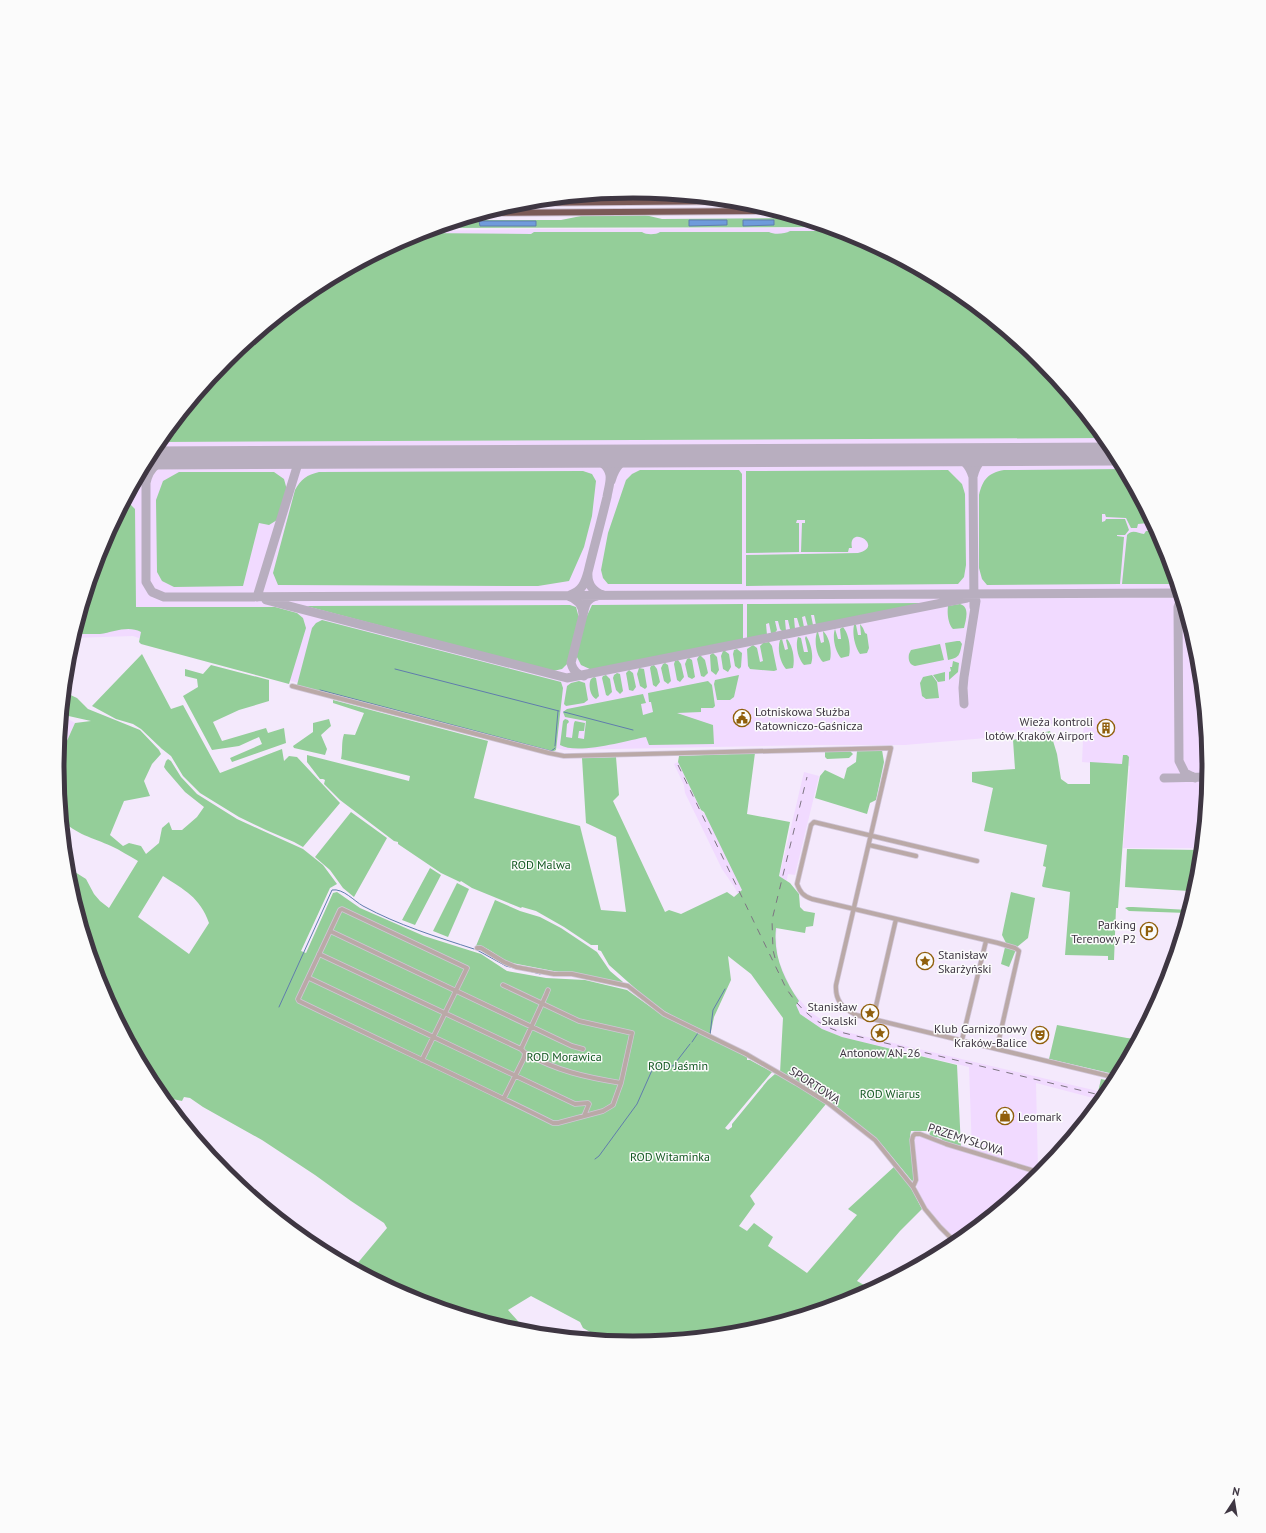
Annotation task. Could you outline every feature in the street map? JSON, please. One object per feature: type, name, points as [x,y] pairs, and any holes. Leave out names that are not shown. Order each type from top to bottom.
[{"type":"highway","points":[[555,203],[699,201]]},
{"type":"highway","points":[[503,213],[757,211]]},
{"type":"street","points":[[292,686],[542,752],[564,756],[891,748],[836,985],[836,993],[839,1002],[844,1008],[856,1015],[1110,1076]]},
{"type":"street","points":[[977,861],[818,823],[812,823],[797,884],[805,896],[1015,948],[1020,951],[997,1048]]},
{"type":"street","points":[[869,845],[916,856]]},
{"type":"street","points":[[422,1060],[467,968],[342,909],[340,910],[298,999],[299,1001],[422,1060],[504,1098],[553,1123],[558,1124],[603,1111],[613,1105],[621,1083],[632,1033],[579,1021],[503,985]]},
{"type":"street","points":[[873,1019],[896,919]]},
{"type":"street","points":[[330,931],[531,1027],[572,1046],[583,1049]]},
{"type":"street","points":[[962,1040],[986,941]]},
{"type":"street","name":"SPORTOWA","points":[[477,948],[481,948],[504,962],[516,967],[554,974],[572,974],[628,986],[664,1014],[746,1054],[828,1103],[875,1140],[912,1187],[925,1209],[951,1238]]},
{"type":"street","points":[[319,954],[520,1049],[525,1053],[558,1069],[621,1083]]},
{"type":"street","points":[[309,978],[575,1104],[588,1103],[589,1104],[584,1116]]},
{"type":"street","points":[[520,1049],[548,990]]},
{"type":"street","points":[[504,1098],[525,1053]]},
{"type":"street","name":"PRZEMYSŁOWA","points":[[912,1187],[916,1180],[912,1140],[915,1134],[922,1134],[946,1144],[1033,1171]]},
{"type":"shaded area","points":[[816,228],[885,256],[949,293],[979,315],[1035,364],[1061,391],[1084,420],[1106,450],[1126,482],[1159,549],[1172,584],[1183,619],[1191,655],[1201,729],[1201,804],[1196,848],[1123,848],[1130,766],[1082,762],[1084,717],[986,738],[905,745],[815,745],[564,750],[188,655],[133,636],[79,638],[94,584],[107,549],[140,482],[160,450],[205,391],[258,339],[317,293],[381,256],[415,241],[443,231]]},
{"type":"shaded area","points":[[66,718],[75,723],[65,745]]},
{"type":"shaded area","points":[[678,762],[701,810],[774,899],[804,772],[819,776],[795,875],[788,874],[776,935],[778,959],[791,989],[809,1011],[831,1026],[842,1031],[1100,1092],[1095,1098],[1036,1083],[1038,1166],[1035,1169],[972,1151],[969,1067],[842,1037],[822,1029],[800,1014],[778,976],[735,888],[722,869],[685,793],[684,785],[674,764]]},
{"type":"shaded area","points":[[917,1135],[965,1152],[1032,1172],[979,1218],[952,1238],[938,1224],[925,1208],[917,1191],[914,1137]]},
{"type":"green space","points":[[586,215],[645,215],[662,219],[784,218],[813,227],[450,228],[476,220],[561,220]]},
{"type":"green space","points":[[790,231],[824,231],[885,256],[949,293],[979,315],[1035,364],[1061,391],[1097,438],[166,442],[205,391],[231,364],[287,315],[317,293],[381,256],[436,233],[785,233]]},
{"type":"green space","points":[[1118,469],[1147,523],[1138,524],[1137,528],[1131,528],[1126,518],[1106,517],[1105,514],[1102,514],[1102,522],[1106,519],[1125,519],[1129,530],[1125,535],[1117,535],[1124,537],[1120,584],[987,585],[982,579],[979,568],[979,495],[984,481],[990,475],[1004,470]]},
{"type":"green space","points":[[640,470],[739,470],[742,474],[742,584],[608,584],[603,578],[601,570],[608,533],[626,480],[632,474]]},
{"type":"green space","points":[[948,470],[962,484],[965,494],[966,565],[964,577],[958,584],[746,586],[746,555],[858,553],[866,550],[868,546],[864,538],[855,537],[852,541],[852,548],[849,548],[848,552],[801,552],[802,523],[805,523],[805,520],[797,520],[796,523],[799,523],[799,552],[746,553],[746,471]]},
{"type":"green space","points":[[583,471],[592,474],[596,481],[592,516],[584,547],[569,581],[538,586],[278,585],[273,573],[295,490],[302,480],[315,473]]},
{"type":"green space","points":[[179,472],[274,472],[284,479],[287,490],[277,520],[269,525],[259,523],[243,586],[174,587],[162,581],[157,572],[156,500],[163,481]]},
{"type":"green space","points":[[129,503],[135,509],[136,607],[275,607],[297,613],[303,618],[306,628],[289,684],[141,644],[139,642],[141,632],[136,630],[126,629],[100,634],[80,634],[94,584],[107,549]]},
{"type":"green space","points":[[1148,525],[1159,549],[1172,584],[1122,584],[1127,535],[1131,532],[1144,534],[1146,531],[1149,531],[1147,529]]},
{"type":"green space","points":[[925,603],[816,625],[814,615],[811,615],[813,625],[808,627],[805,616],[802,617],[804,627],[800,628],[797,618],[794,618],[795,629],[790,629],[788,620],[785,620],[786,631],[783,632],[780,629],[778,621],[775,621],[777,630],[774,634],[771,633],[769,623],[766,624],[767,635],[747,639],[747,604]]},
{"type":"green space","points":[[743,604],[743,640],[592,670],[581,665],[576,655],[586,618],[592,605]]},
{"type":"green space","points":[[960,604],[966,611],[964,628],[953,629],[948,618],[948,606]]},
{"type":"green space","points":[[570,605],[576,607],[579,618],[568,663],[562,669],[553,671],[306,606]]},
{"type":"green space","points":[[322,620],[561,682],[563,688],[556,750],[552,752],[297,685],[312,628],[316,623]]},
{"type":"green space","points":[[860,624],[867,634],[869,648],[867,653],[860,654],[855,644],[853,632],[854,625],[856,625],[858,635],[861,635]]},
{"type":"green space","points":[[843,627],[848,637],[850,653],[849,656],[841,658],[836,648],[834,636],[835,629],[838,639],[841,639],[840,629]]},
{"type":"green space","points":[[823,631],[829,641],[831,653],[830,660],[823,662],[817,652],[816,640],[818,632],[821,643],[824,642]]},
{"type":"green space","points":[[806,636],[811,646],[812,657],[811,664],[804,665],[799,656],[797,644],[798,637],[801,638],[804,652],[808,652],[805,638]]},
{"type":"green space","points":[[782,639],[785,650],[788,649],[787,639],[791,645],[794,657],[793,668],[786,669],[781,659],[779,647],[780,640]]},
{"type":"green space","points":[[960,641],[962,644],[959,654],[957,657],[948,660],[945,643]]},
{"type":"green space","points":[[769,642],[772,646],[777,670],[750,669],[748,666],[747,649],[753,645],[757,648],[760,662],[763,661],[760,646],[763,643]]},
{"type":"green space","points":[[940,644],[944,660],[915,666],[910,663],[909,654],[911,650]]},
{"type":"green space","points":[[737,649],[742,653],[741,667],[739,669],[735,666],[733,654],[734,650]]},
{"type":"green space","points":[[723,651],[729,654],[731,667],[728,672],[723,669],[721,656]]},
{"type":"green space","points":[[713,653],[717,657],[719,670],[716,675],[711,671],[710,655]]},
{"type":"green space","points":[[142,654],[171,709],[183,705],[220,773],[282,749],[284,761],[289,756],[297,757],[340,803],[303,847],[239,817],[200,793],[183,776],[171,756],[141,729],[133,724],[116,719],[92,706]]},
{"type":"green space","points":[[699,656],[705,660],[708,673],[704,677],[701,676],[697,659]]},
{"type":"green space","points":[[689,658],[692,660],[695,677],[692,679],[688,677],[685,664]]},
{"type":"green space","points":[[678,660],[681,664],[684,677],[680,682],[677,680],[674,664],[675,661]]},
{"type":"green space","points":[[953,661],[959,663],[958,672],[949,680],[949,672],[951,671],[950,667],[952,667]]},
{"type":"green space","points":[[665,663],[668,665],[671,681],[668,684],[664,681],[661,668]]},
{"type":"green space","points":[[211,665],[269,680],[269,701],[239,710],[213,722],[222,741],[266,728],[268,733],[284,728],[286,743],[232,762],[230,758],[262,744],[259,737],[239,746],[212,750],[183,696],[198,687],[197,679],[185,676],[185,669],[203,674]]},
{"type":"green space","points":[[654,665],[657,669],[660,682],[656,687],[653,685],[650,668]]},
{"type":"green space","points":[[639,668],[644,669],[647,687],[645,689],[640,686],[637,674]]},
{"type":"green space","points":[[629,670],[633,673],[636,687],[633,691],[629,690],[626,673]]},
{"type":"green space","points":[[945,672],[945,681],[938,682],[933,675]]},
{"type":"green space","points":[[617,673],[620,674],[623,691],[620,694],[616,690],[613,678]]},
{"type":"green space","points":[[606,675],[610,679],[612,692],[608,696],[606,695],[602,678]]},
{"type":"green space","points":[[739,675],[734,697],[730,700],[717,700],[714,684],[715,680]]},
{"type":"green space","points":[[932,675],[937,682],[939,698],[926,699],[922,696],[920,683],[923,677]]},
{"type":"green space","points":[[594,677],[596,678],[599,696],[596,699],[591,693],[590,687],[590,681]]},
{"type":"green space","points":[[579,681],[585,683],[588,700],[584,703],[566,706],[564,704],[567,686],[571,683]]},
{"type":"green space","points":[[708,681],[712,685],[715,706],[713,708],[701,708],[701,712],[677,713],[713,725],[714,744],[649,745],[646,737],[589,748],[568,748],[560,745],[563,721],[565,719],[569,722],[567,724],[566,737],[572,738],[575,721],[585,723],[584,731],[579,731],[578,738],[584,739],[586,721],[565,717],[563,712],[567,709],[643,694],[646,703],[641,704],[643,715],[653,712],[651,702],[649,702],[648,693]]},
{"type":"green space","points":[[69,694],[77,698],[88,709],[140,730],[161,754],[152,764],[144,781],[150,796],[124,801],[110,835],[123,846],[129,843],[141,846],[146,854],[159,843],[162,828],[169,822],[172,830],[182,830],[197,817],[204,807],[185,792],[166,770],[164,767],[168,759],[171,761],[181,777],[197,794],[237,819],[303,849],[323,865],[337,884],[330,888],[301,951],[306,953],[333,893],[337,892],[360,908],[424,936],[481,954],[507,971],[546,978],[585,980],[627,990],[652,1008],[747,1057],[747,1060],[750,1060],[772,1072],[725,1128],[728,1130],[732,1127],[732,1124],[768,1080],[775,1074],[785,1078],[826,1104],[750,1196],[755,1204],[739,1226],[747,1231],[754,1223],[773,1237],[768,1246],[807,1273],[857,1215],[848,1209],[895,1166],[910,1186],[922,1209],[900,1231],[857,1281],[865,1286],[816,1305],[780,1316],[744,1325],[707,1331],[633,1336],[593,1334],[583,1328],[580,1322],[531,1296],[508,1310],[521,1325],[450,1305],[381,1277],[357,1264],[387,1228],[384,1223],[262,1140],[203,1107],[190,1098],[184,1097],[182,1101],[172,1099],[140,1051],[123,1018],[107,984],[94,949],[83,914],[74,871],[86,879],[94,894],[109,908],[138,861],[72,828],[67,824],[65,804],[65,745],[75,723],[91,721],[66,716]],"holes":[[[163,876],[196,900],[209,923],[189,954],[138,917]]]},
{"type":"green space","points":[[333,700],[488,741],[474,798],[580,826],[601,910],[626,912],[616,837],[586,823],[582,758],[616,757],[619,795],[613,801],[665,912],[669,910],[681,914],[727,892],[734,897],[742,890],[678,762],[679,756],[755,753],[747,814],[790,822],[779,876],[790,883],[799,894],[800,907],[804,911],[815,913],[813,926],[806,927],[805,933],[776,928],[776,948],[778,958],[784,976],[799,1001],[796,1005],[800,1014],[822,1029],[842,1037],[957,1065],[961,1147],[942,1141],[942,1139],[937,1137],[935,1139],[930,1136],[929,1131],[911,1131],[910,1136],[915,1178],[912,1181],[883,1146],[852,1120],[817,1094],[780,1073],[783,1018],[751,974],[728,956],[731,980],[714,1017],[710,1036],[698,1028],[695,1028],[655,1006],[609,965],[601,951],[598,950],[598,945],[591,945],[536,911],[521,908],[472,888],[461,881],[460,882],[441,873],[398,844],[398,842],[394,841],[340,800],[324,784],[325,780],[320,779],[307,762],[307,755],[409,781],[410,776],[341,759],[344,734],[355,735],[364,713],[333,703]]},
{"type":"green space","points":[[329,719],[331,726],[321,735],[327,749],[325,755],[294,748],[293,746],[313,732],[313,723]]},
{"type":"green space","points":[[1050,731],[1057,754],[1061,779],[1068,784],[1090,784],[1090,762],[1122,764],[1123,755],[1127,755],[1129,757],[1118,908],[1116,908],[1114,960],[1108,960],[1108,956],[1065,955],[1070,892],[1042,886],[1046,867],[1043,866],[1047,845],[984,831],[993,788],[972,782],[972,772],[1015,769],[1013,740]]},
{"type":"green space","points":[[882,750],[884,762],[876,800],[870,803],[867,814],[815,798],[820,776],[825,770],[844,779],[847,768],[856,762],[857,751]]},
{"type":"green space","points":[[825,751],[850,751],[853,754],[849,758],[827,759],[825,757]]},
{"type":"green space","points":[[351,812],[387,838],[354,897],[343,888],[330,870],[315,857]]},
{"type":"green space","points":[[1127,849],[1196,850],[1193,866],[1191,866],[1188,891],[1125,887]]},
{"type":"green space","points":[[430,868],[441,875],[415,925],[402,920]]},
{"type":"green space","points":[[457,883],[469,889],[448,937],[433,931]]},
{"type":"green space","points":[[1011,892],[1035,898],[1028,938],[1017,947],[1009,967],[1001,964],[1006,943],[1002,935]]},
{"type":"green space","points":[[495,900],[520,911],[540,917],[561,928],[597,952],[610,971],[623,982],[621,984],[512,963],[486,948],[476,946]]},
{"type":"green space","points":[[1125,908],[1184,910],[1183,913],[1129,911]]},
{"type":"green space","points":[[1057,1025],[1132,1039],[1112,1074],[1049,1059]]},
{"type":"green space","points":[[1101,1079],[1108,1081],[1099,1092],[1098,1092]]},
{"type":"water","points":[[689,220],[727,220],[727,225],[689,226]]},
{"type":"water","points":[[743,220],[774,220],[774,225],[743,226]]},
{"type":"water","points":[[479,221],[536,221],[536,226],[480,226]]},
{"type":"waterway","points":[[395,669],[559,711]]},
{"type":"waterway","points":[[320,690],[551,751],[555,748]]},
{"type":"waterway","points":[[555,746],[558,711]]},
{"type":"waterway","points":[[564,712],[633,730]]},
{"type":"waterway","points":[[279,1007],[332,890],[340,891],[363,906],[390,919],[474,949]]},
{"type":"waterway","points":[[477,950],[506,966],[514,968]]},
{"type":"waterway","points":[[529,971],[540,974]]},
{"type":"waterway","points":[[710,1035],[713,1010],[725,989]]},
{"type":"waterway","points":[[692,1042],[698,1033]]},
{"type":"waterway","points":[[595,1159],[599,1156],[637,1104],[653,1068],[657,1066],[673,1066],[690,1044]]},
{"type":"taxiway","points":[[951,455],[959,458],[965,463],[970,469],[973,477]]},
{"type":"taxiway","points":[[974,607],[973,477],[976,467],[982,460],[999,455]]},
{"type":"taxiway","points":[[588,456],[599,460],[605,465],[609,471],[610,483],[588,572]]},
{"type":"taxiway","points":[[611,481],[617,467],[623,461],[636,456]]},
{"type":"taxiway","points":[[257,597],[300,457]]},
{"type":"taxiway","points":[[177,458],[171,458],[157,464],[150,472],[146,483],[146,582],[152,592],[164,597],[1175,593]]},
{"type":"taxiway","points":[[570,595],[580,589],[586,580],[588,572],[589,583],[593,589],[603,595]]},
{"type":"taxiway","points":[[568,596],[575,599],[579,603],[582,608],[583,615],[588,601],[597,596]]},
{"type":"taxiway","points":[[266,600],[567,678],[967,598]]},
{"type":"taxiway","points":[[964,704],[964,677],[976,601]]},
{"type":"taxiway","points":[[1179,605],[1179,761],[1185,773],[1195,778]]},
{"type":"taxiway","points":[[583,615],[571,663],[576,672],[579,675],[584,676]]},
{"type":"taxiway","points":[[1164,778],[1202,777]]},
{"type":"runway","points":[[155,458],[1109,454]]},
{"type":"railway","points":[[678,765],[786,988],[791,996],[810,1016],[826,1026],[844,1033],[1098,1094]]},
{"type":"railway","points":[[775,958],[773,950],[772,920],[807,777]]},
{"type":"place","name":"Lotniskowa Służba Ratowniczo-Gaśnicza","points":[[742,718]]},
{"type":"place","name":"Wieża kontroli lotów Kraków Airport","points":[[1106,728]]},
{"type":"place","name":"Parking Terenowy P2","points":[[1149,931]]},
{"type":"place","name":"Stanisław Skarżyński","points":[[925,961]]},
{"type":"place","name":"Stanisław Skalski","points":[[870,1013]]},
{"type":"place","name":"Antonow AN-26","points":[[880,1033]]},
{"type":"place","name":"Klub Garnizonowy Kraków-Balice","points":[[1040,1035]]},
{"type":"place","name":"Leomark","points":[[1005,1116]]},
{"type":"park label","name":"ROD Malwa","points":[[541,864]]},
{"type":"park label","name":"ROD Morawica","points":[[564,1056]]},
{"type":"park label","name":"ROD Jaśmin","points":[[678,1065]]},
{"type":"park label","name":"ROD Wiarus","points":[[890,1093]]},
{"type":"park label","name":"ROD Witaminka","points":[[670,1156]]}]
